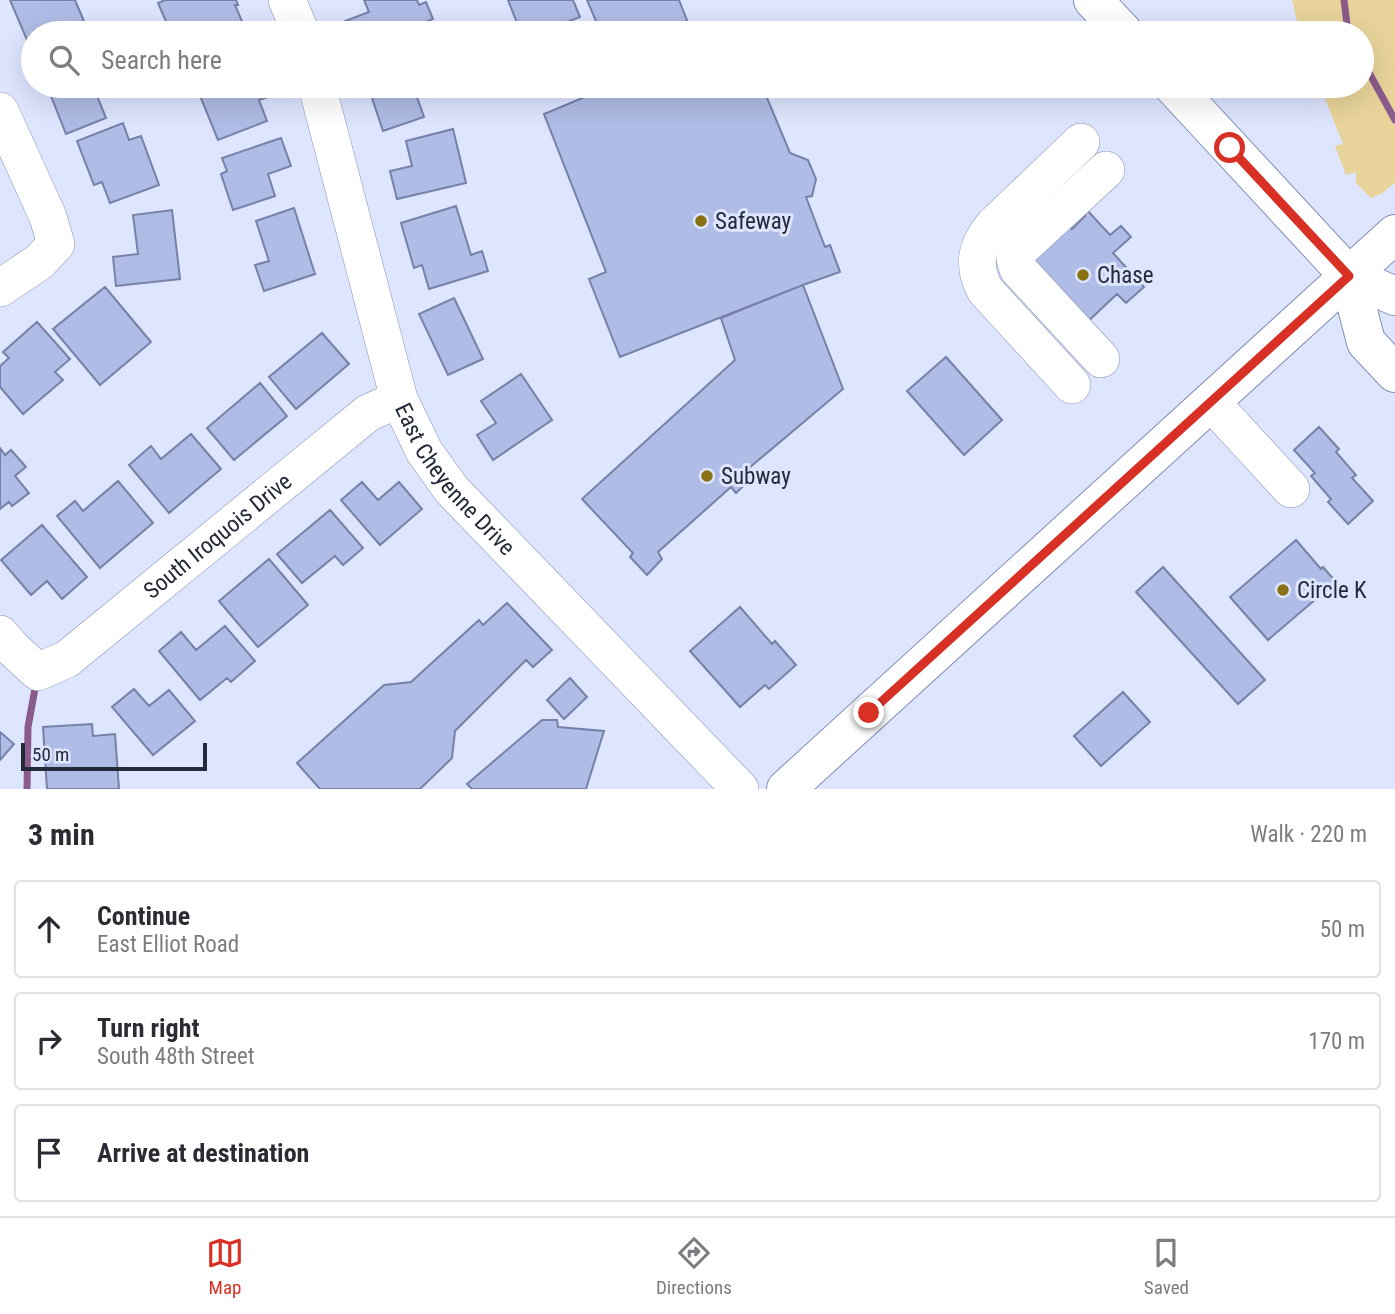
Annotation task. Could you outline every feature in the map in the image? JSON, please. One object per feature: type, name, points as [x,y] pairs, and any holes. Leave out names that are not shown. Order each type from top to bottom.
[{"type":"main road","points":[[1094,0],[1113,21]]},
{"type":"main road","points":[[1184,98],[1349,276],[1395,296]]},
{"type":"main road","points":[[786,789],[1395,234]]},
{"type":"main road","points":[[1349,276],[1366,342],[1395,373]]},
{"type":"street","points":[[287,0],[296,21]]},
{"type":"street","name":"East Cheyenne Drive","points":[[320,98],[398,399],[424,450],[452,489],[740,789]]},
{"type":"street","points":[[0,111],[48,217],[56,244],[39,262],[0,288]]},
{"type":"street","points":[[1086,372],[996,283],[989,260],[992,245],[999,238],[1094,157]]},
{"type":"street","name":"South Iroquois Drive","points":[[0,634],[38,672],[66,659],[368,414],[398,399]]},
{"type":"street","points":[[1211,402],[1291,489]]},
{"type":"shaded area","points":[[1292,0],[1395,0],[1395,183],[1381,194],[1371,198],[1356,183],[1356,172],[1346,175],[1335,146],[1343,144],[1325,98],[1374,98],[1374,21],[1297,21]]},
{"type":"building","points":[[10,0],[75,0],[84,21],[21,21],[21,26]]},
{"type":"building","points":[[165,0],[236,0],[238,5],[235,5],[242,21],[166,21],[158,3]]},
{"type":"building","points":[[364,0],[417,0],[419,5],[426,2],[433,19],[345,21],[369,12]]},
{"type":"building","points":[[508,0],[573,0],[580,17],[570,21],[516,21]]},
{"type":"building","points":[[587,0],[679,0],[687,21],[596,21]]},
{"type":"building","points":[[52,98],[98,98],[106,118],[66,134]]},
{"type":"building","points":[[201,98],[265,98],[259,100],[267,121],[218,140]]},
{"type":"building","points":[[372,98],[417,98],[424,117],[383,131]]},
{"type":"building","name":"Safeway","points":[[582,98],[767,98],[790,153],[808,160],[816,179],[812,196],[806,197],[825,247],[830,245],[840,272],[620,357],[589,279],[606,272],[544,114]]},
{"type":"building","points":[[123,123],[129,140],[141,136],[159,185],[110,203],[102,182],[94,185],[77,141]]},
{"type":"building","points":[[453,129],[466,183],[397,199],[390,171],[412,166],[406,141]]},
{"type":"building","points":[[281,138],[291,166],[268,174],[275,196],[233,210],[221,174],[227,171],[222,158]]},
{"type":"building","points":[[456,206],[471,255],[482,251],[488,271],[429,289],[422,265],[414,268],[401,223]]},
{"type":"building","points":[[294,208],[315,274],[264,291],[255,265],[269,261],[256,221]]},
{"type":"building","name":"Chase","points":[[1086,209],[1110,235],[1121,226],[1131,237],[1113,253],[1144,287],[1126,303],[1117,294],[1082,327],[1023,262],[1066,223],[1072,229],[1085,216]]},
{"type":"building","points":[[172,210],[180,279],[116,286],[113,257],[138,254],[133,215]]},
{"type":"building","points":[[803,285],[843,389],[749,468],[755,475],[736,493],[731,487],[658,552],[662,559],[647,575],[630,557],[633,553],[582,499],[735,360],[721,318]]},
{"type":"building","points":[[105,287],[151,342],[100,385],[53,329]]},
{"type":"building","points":[[454,298],[483,359],[448,375],[419,314]]},
{"type":"building","points":[[37,322],[70,359],[55,372],[63,380],[23,414],[0,387],[0,366],[9,358],[3,352]]},
{"type":"building","points":[[322,333],[349,364],[296,409],[269,377]]},
{"type":"building","points":[[946,357],[1002,420],[964,455],[907,391]]},
{"type":"building","points":[[521,374],[552,420],[493,460],[477,435],[496,423],[481,401]]},
{"type":"building","points":[[260,383],[287,416],[234,460],[207,428]]},
{"type":"building","name":"Circle K","points":[[1319,427],[1339,449],[1336,452],[1356,475],[1352,478],[1373,501],[1348,524],[1328,502],[1331,499],[1311,476],[1315,473],[1294,450]]},
{"type":"building","points":[[191,434],[221,469],[169,513],[129,465],[151,446],[161,459]]},
{"type":"building","points":[[0,448],[5,455],[11,450],[26,467],[15,476],[29,493],[12,506],[9,502],[0,509]]},
{"type":"building","points":[[118,481],[153,523],[100,568],[57,516],[75,501],[83,511]]},
{"type":"building","points":[[362,482],[378,500],[399,482],[422,509],[380,545],[341,500]]},
{"type":"building","points":[[330,510],[363,548],[343,565],[335,556],[302,583],[277,554]]},
{"type":"building","points":[[42,525],[87,577],[62,599],[47,581],[31,595],[1,560]]},
{"type":"building","name":"Circle K","points":[[1296,540],[1336,582],[1268,640],[1230,597]]},
{"type":"building","points":[[269,559],[308,605],[258,647],[219,601]]},
{"type":"building","points":[[1163,567],[1265,680],[1238,704],[1136,592]]},
{"type":"building","points":[[507,603],[552,650],[533,667],[526,660],[455,731],[452,758],[420,789],[320,789],[297,763],[384,685],[411,682],[479,620],[483,625]]},
{"type":"building","points":[[740,607],[772,644],[775,641],[796,665],[769,689],[765,685],[740,707],[690,651]]},
{"type":"building","points":[[225,626],[255,661],[231,682],[227,678],[200,700],[159,651],[181,632],[196,650]]},
{"type":"building","points":[[570,678],[587,697],[564,719],[547,700]]},
{"type":"building","points":[[134,689],[149,706],[169,690],[195,721],[153,755],[112,707]]},
{"type":"building","points":[[1123,692],[1150,722],[1101,766],[1074,736]]},
{"type":"building","points":[[542,720],[557,720],[558,727],[604,731],[586,789],[472,789],[467,784]]},
{"type":"building","points":[[92,724],[93,736],[115,734],[119,789],[47,789],[43,727]]},
{"type":"building","points":[[0,732],[14,744],[0,760]]},
{"type":"waterway","points":[[1344,0],[1347,21]]},
{"type":"waterway","points":[[1374,82],[1395,120]]},
{"type":"waterway","points":[[27,789],[28,727],[36,683]]},
{"type":"place","name":"Safeway","points":[[701,221]]},
{"type":"place","name":"Chase","points":[[1083,275]]},
{"type":"place","name":"Subway","points":[[707,476]]},
{"type":"place","name":"Circle K","points":[[1283,590]]},
{"type":"route","points":[[869,713],[1349,276],[1230,148]]}]
